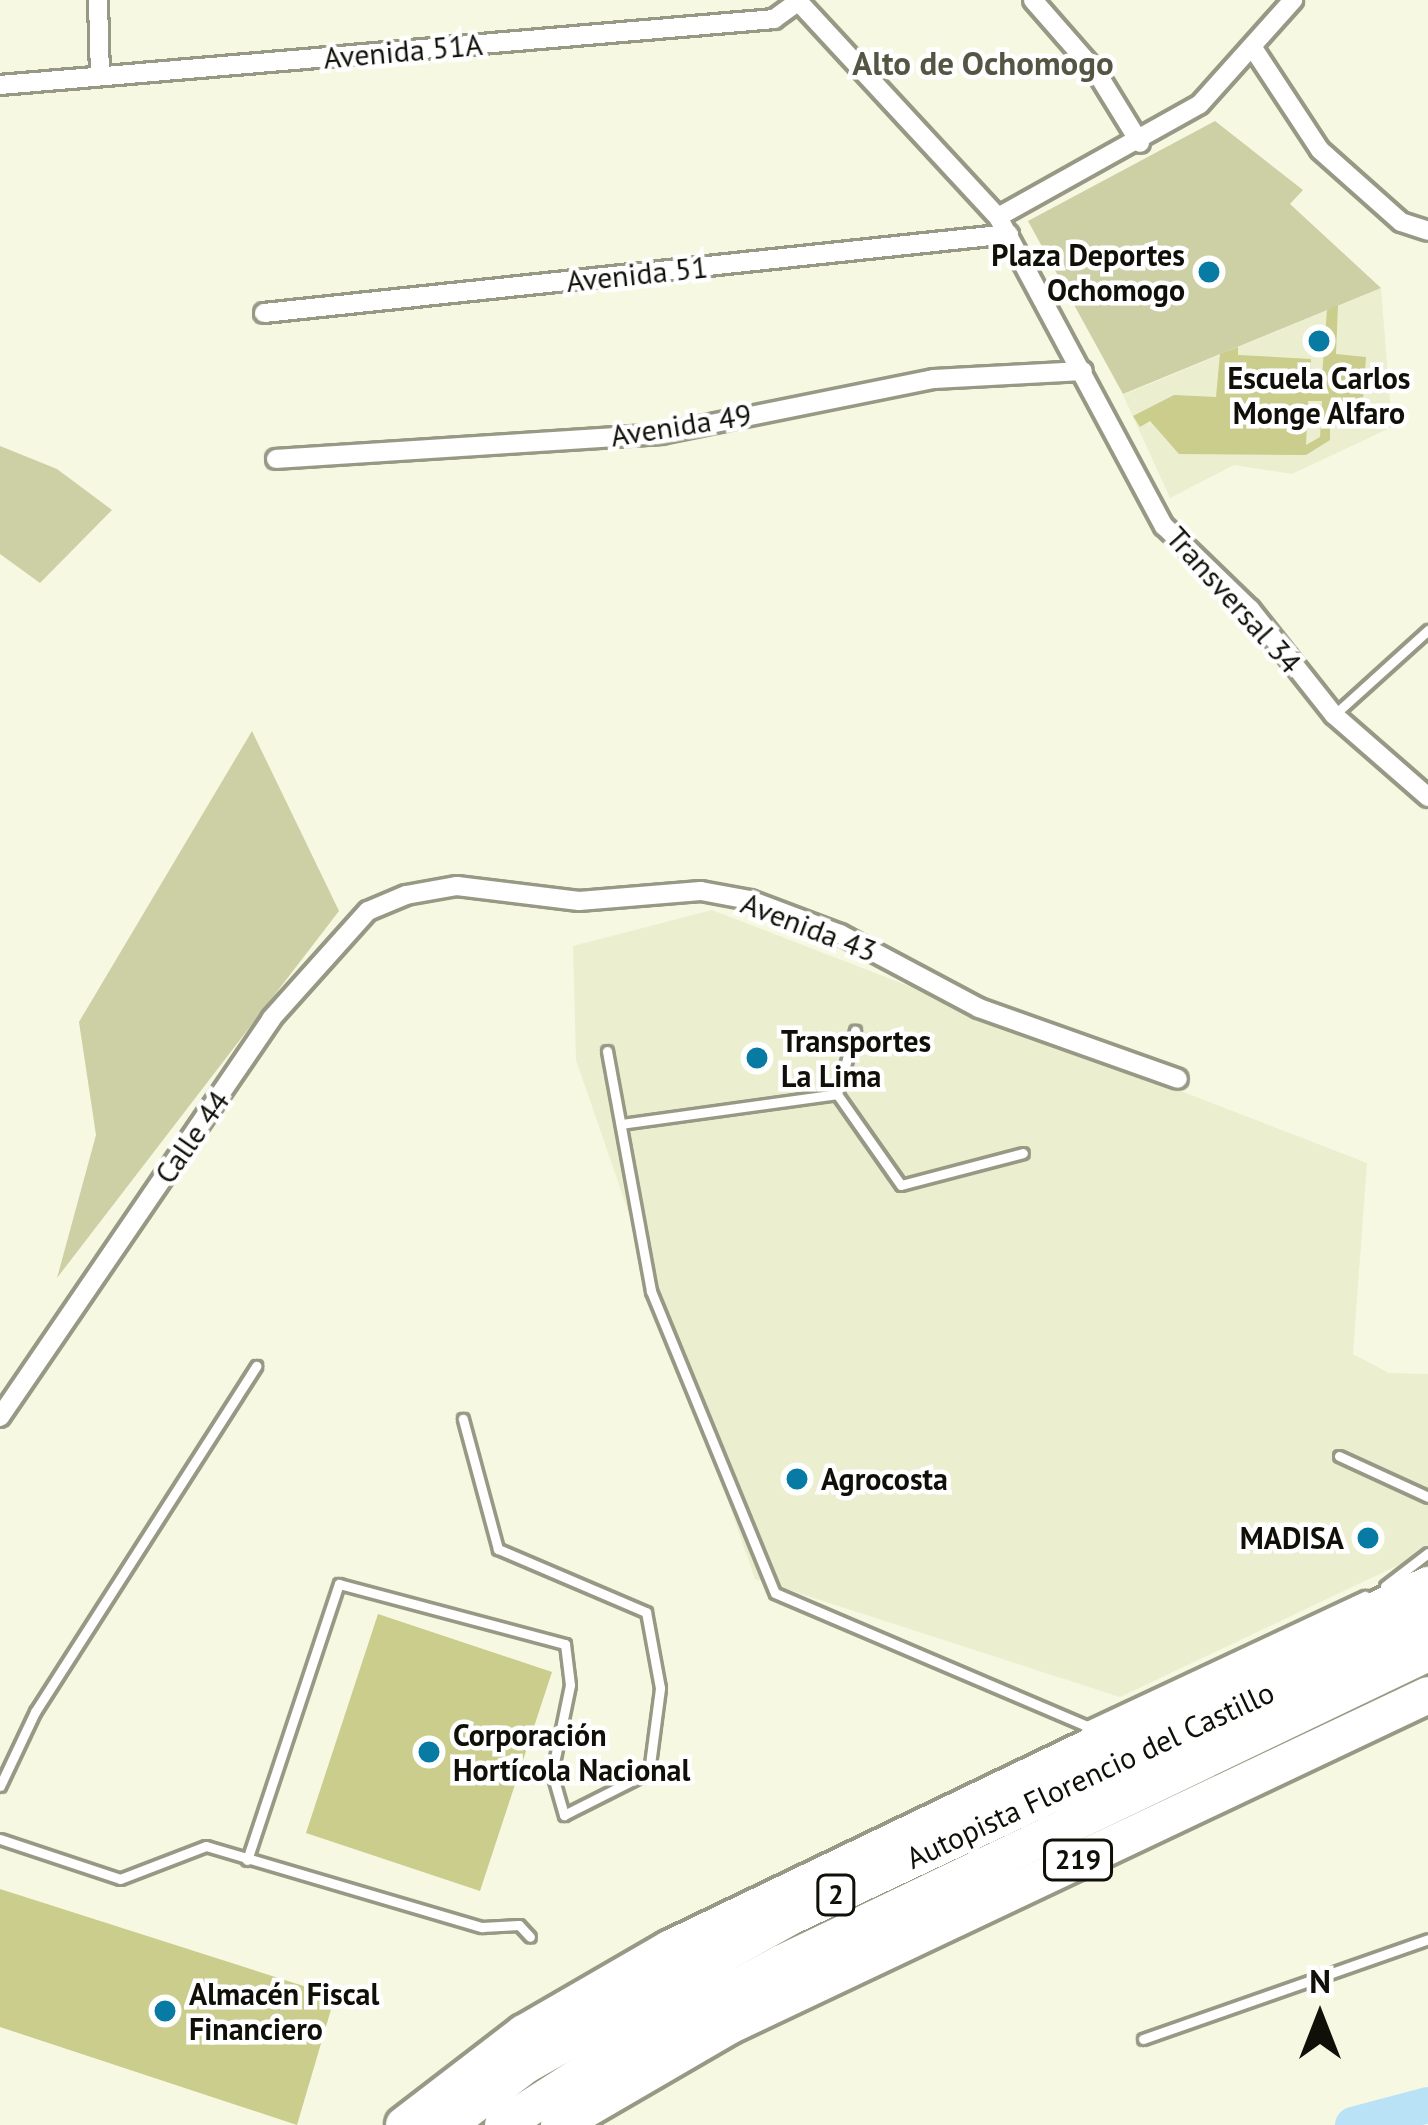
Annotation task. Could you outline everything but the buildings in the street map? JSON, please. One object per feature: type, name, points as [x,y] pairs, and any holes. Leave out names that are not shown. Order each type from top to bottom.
[{"type":"highway","points":[[417,2121],[524,2033],[663,1941],[1085,1737],[1378,1609],[1428,1582]]},
{"type":"highway","name":"Autopista Florencio del Castillo","points":[[417,2121],[792,1916],[1428,1616]]},
{"type":"highway","name":"Autopista Florencio del Castillo","points":[[502,2125],[697,2007],[1428,1653]]},
{"type":"highway","name":"219","points":[[559,2125],[729,2026],[1428,1695]]},
{"type":"street","points":[[98,0],[100,76]]},
{"type":"street","name":"Avenida 51A","points":[[0,85],[774,20],[798,0]]},
{"type":"street","name":"Transversal 34","points":[[798,0],[998,217],[1164,526],[1250,609],[1334,715],[1428,797]]},
{"type":"street","points":[[1033,0],[1097,73],[1140,143]]},
{"type":"street","points":[[998,217],[1140,143],[1200,104],[1255,51],[1293,0]]},
{"type":"street","points":[[1255,51],[1320,150],[1401,222],[1428,231]]},
{"type":"street","name":"Avenida 51","points":[[264,314],[1009,234]]},
{"type":"street","name":"Avenida 49","points":[[276,459],[661,434],[934,379],[1083,370]]},
{"type":"street","name":"Avenida 43","points":[[417,892],[458,886],[579,901],[701,891],[750,900],[840,934],[979,1008],[1178,1078]]},
{"type":"street","name":"Calle 44","points":[[0,1417],[271,1018],[368,911],[417,892]]},
{"type":"lane","points":[[1334,715],[1428,630]]},
{"type":"lane","points":[[837,1094],[855,1031]]},
{"type":"lane","points":[[608,1051],[651,1291],[775,1593],[1085,1737],[1393,1582],[1428,1553]]},
{"type":"lane","points":[[621,1124],[837,1094]]},
{"type":"lane","points":[[837,1094],[902,1185],[1023,1153]]},
{"type":"lane","points":[[0,1786],[35,1712],[152,1537],[201,1449],[256,1366]]},
{"type":"lane","points":[[247,1860],[339,1585],[565,1644],[570,1685],[552,1773],[564,1815],[649,1772],[660,1688],[646,1612],[498,1550],[484,1513],[463,1419]]},
{"type":"lane","points":[[1340,1456],[1428,1497]]},
{"type":"lane","points":[[0,1839],[120,1879],[206,1846],[482,1928],[519,1925],[530,1936]]},
{"type":"lane","points":[[1143,2039],[1428,1940]]},
{"type":"shaded area","name":"Plaza Deportes Ochomogo","points":[[1215,121],[1303,190],[1290,204],[1381,288],[1123,394],[1028,221]]},
{"type":"shaded area","name":"Escuela Carlos Monge Alfaro","points":[[1381,288],[1392,427],[1292,474],[1234,465],[1170,498],[1123,395]]},
{"type":"shaded area","points":[[0,446],[57,469],[112,510],[40,583],[0,554]]},
{"type":"shaded area","points":[[252,731],[339,911],[57,1278],[96,1135],[79,1022]]},
{"type":"shaded area","points":[[712,910],[1367,1163],[1353,1354],[1389,1373],[1428,1374],[1428,1551],[1120,1697],[755,1579],[576,1060],[573,946]]},
{"type":"waterway","points":[[1353,2125],[1428,2105]]},
{"type":"place","name":"Plaza Deportes Ochomogo","points":[[1209,272]]},
{"type":"place","name":"Escuela Carlos Monge Alfaro","points":[[1319,341]]},
{"type":"place","name":"Transportes La Lima","points":[[757,1058]]},
{"type":"place","name":"Agrocosta","points":[[797,1479]]},
{"type":"place","name":"MADISA","points":[[1368,1538]]},
{"type":"place","name":"Corporación Hortícola Nacional","points":[[429,1752]]},
{"type":"place","name":"Almacén Fiscal Financiero","points":[[165,2011]]},
{"type":"district","name":"Alto de Ochomogo","points":[[983,63]]}]
